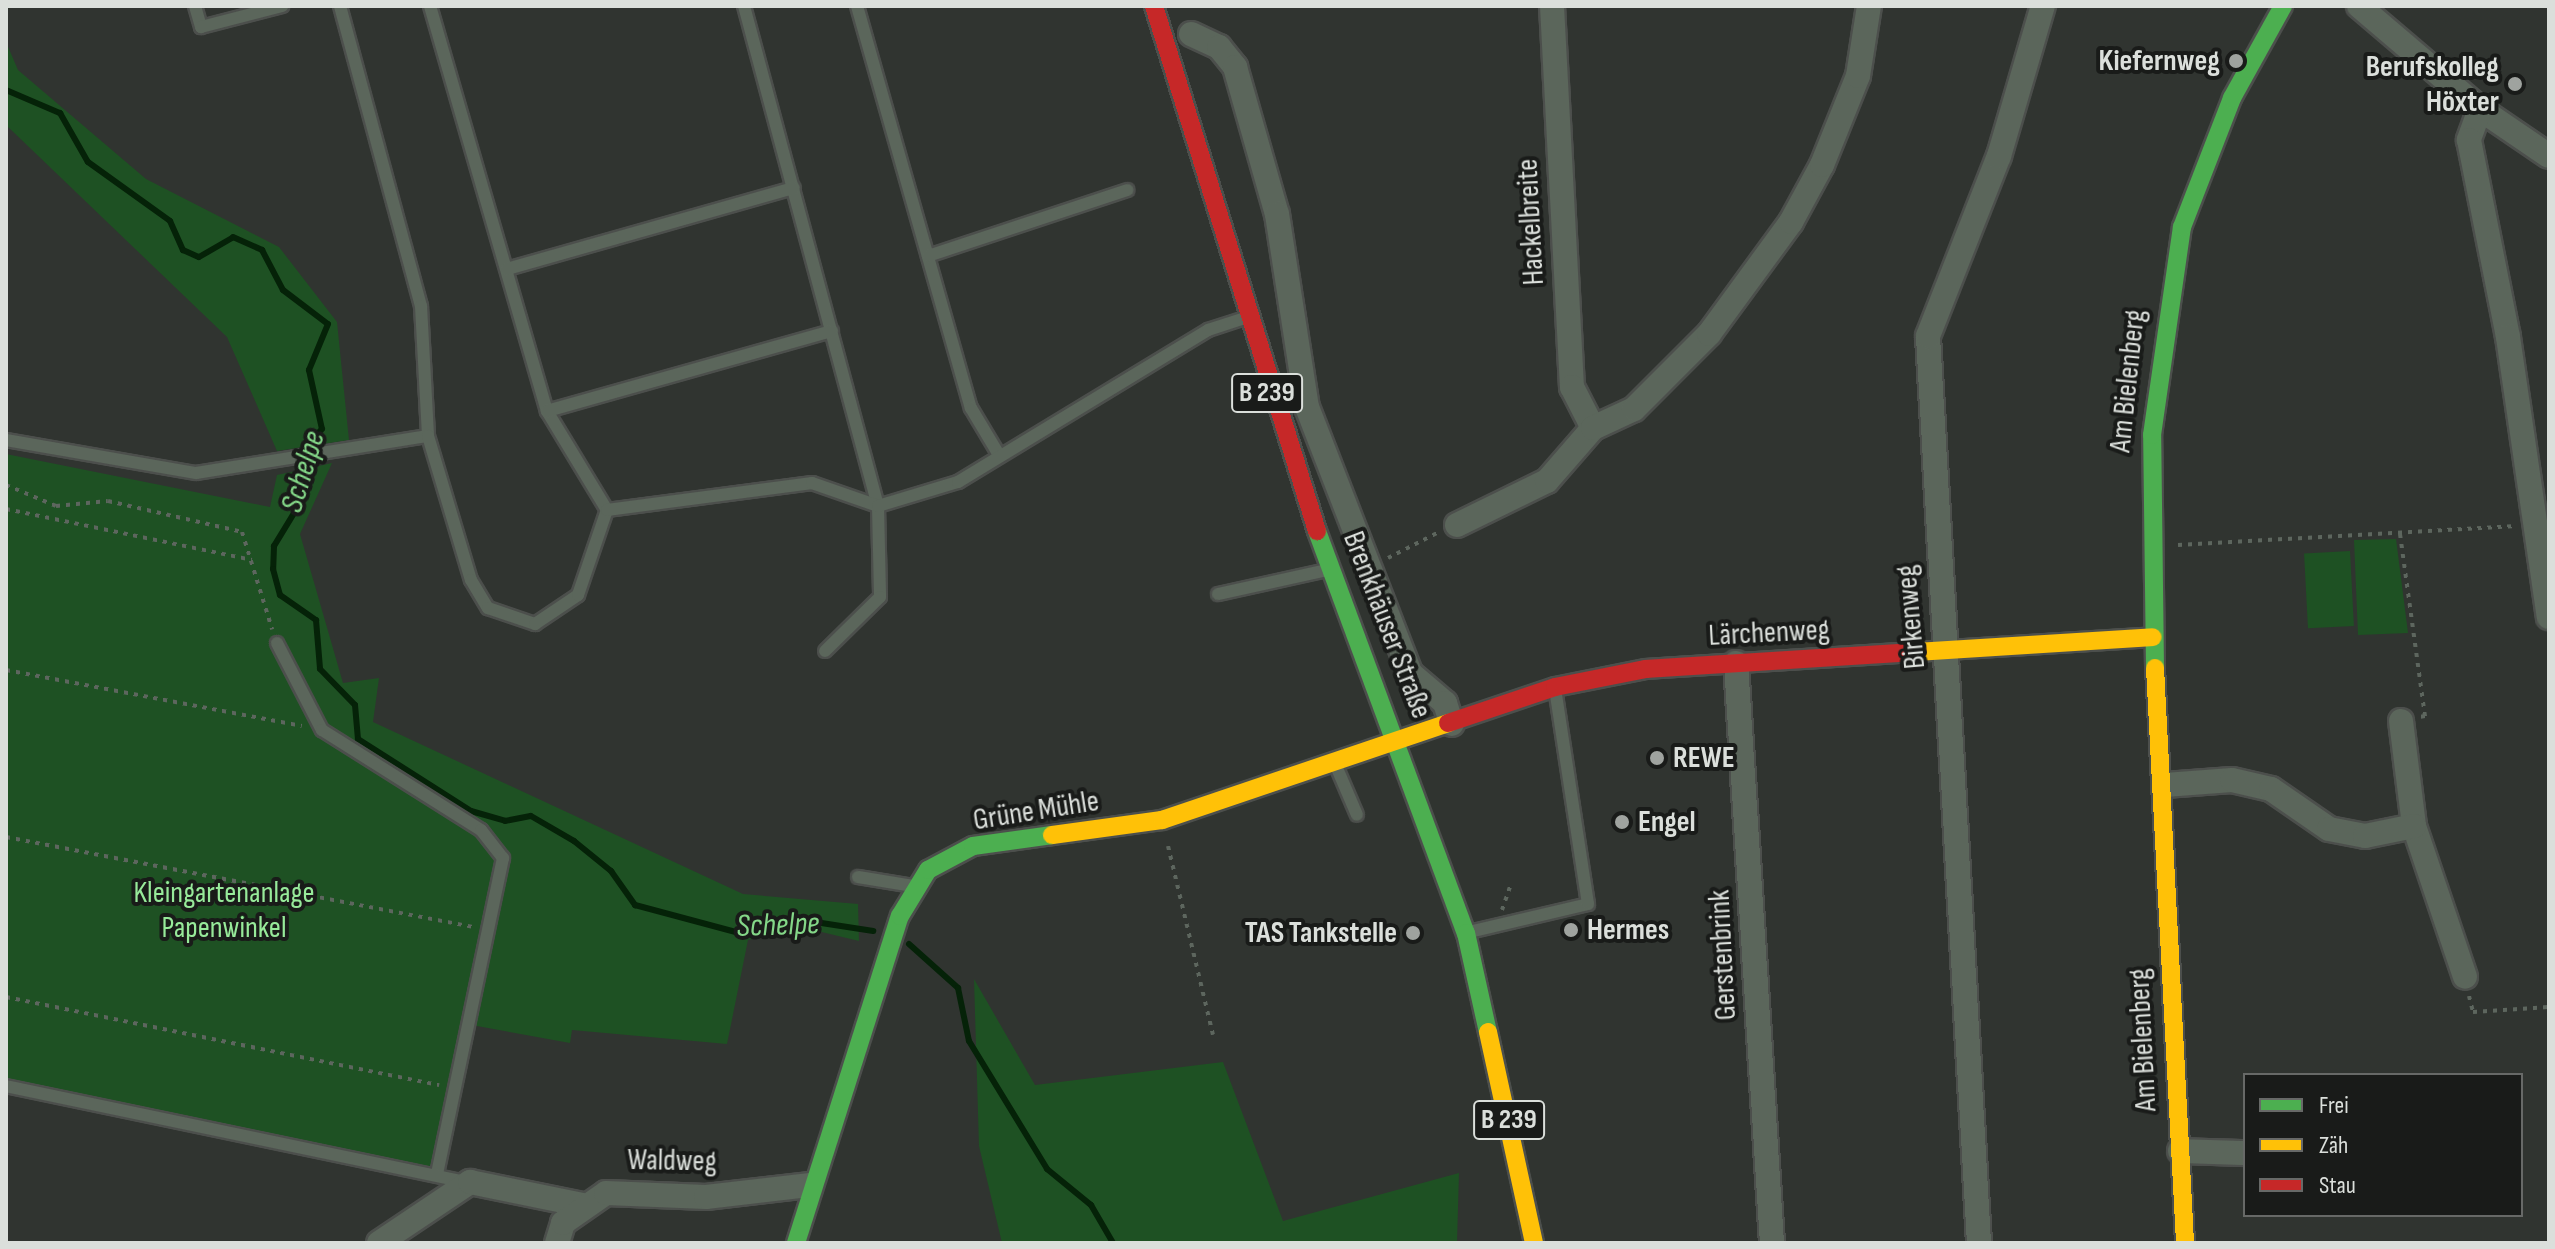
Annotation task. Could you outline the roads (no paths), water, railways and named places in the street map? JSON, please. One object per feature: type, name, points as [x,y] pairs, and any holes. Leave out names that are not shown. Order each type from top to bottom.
[{"type":"street","name":"Brenkhäuser Straße","points":[[1154,6],[1242,319],[1330,569],[1399,743],[1466,933],[1534,1243]]},
{"type":"street","name":"Hackelbreite","points":[[1552,6],[1572,387],[1593,428]]},
{"type":"street","points":[[1457,525],[1547,481],[1593,428],[1634,409],[1709,334],[1791,222],[1858,76],[1869,6]]},
{"type":"street","name":"Birkenweg","points":[[1979,1243],[1928,336],[1999,156],[2043,6]]},
{"type":"street","name":"Am Bielenberg","points":[[2185,1243],[2165,785],[2153,637],[2150,546],[2152,435],[2182,227],[2232,98],[2283,6]]},
{"type":"street","points":[[2359,6],[2480,109],[2549,156]]},
{"type":"street","name":"Brenkhäuser Straße","points":[[1191,34],[1219,47],[1235,67],[1277,214],[1307,407],[1373,568],[1410,673],[1445,703],[1452,724]]},
{"type":"street","points":[[2480,109],[2469,140],[2549,617]]},
{"type":"street","name":"Lärchenweg","points":[[1399,743],[1555,687],[1646,669],[2153,637]]},
{"type":"street","name":"Gerstenbrink","points":[[1736,663],[1772,1243]]},
{"type":"street","points":[[2401,721],[2414,826],[2465,977]]},
{"type":"street","name":"Grüne Mühle","points":[[914,886],[928,870],[973,846],[1162,820],[1336,766],[1399,743]]},
{"type":"street","points":[[2165,785],[2232,780],[2271,789],[2329,829],[2365,836],[2414,826]]},
{"type":"street","points":[[796,1243],[810,1185],[914,886]]},
{"type":"street","points":[[2180,1151],[2243,1153]]},
{"type":"street","points":[[379,1243],[470,1182],[583,1205]]},
{"type":"street","name":"Waldweg","points":[[583,1205],[606,1193],[706,1197],[810,1185]]},
{"type":"street","points":[[557,1243],[563,1223],[583,1205]]},
{"type":"lane","points":[[195,6],[201,27],[282,6]]},
{"type":"lane","points":[[340,6],[421,306],[428,436],[471,580],[488,608],[515,622],[535,624],[568,607],[607,510]]},
{"type":"lane","points":[[430,6],[547,411],[607,510]]},
{"type":"lane","points":[[744,6],[878,506],[880,597],[825,651]]},
{"type":"lane","points":[[857,6],[971,408],[999,455]]},
{"type":"lane","name":"Brenkhäuser Straße","points":[[1162,34],[1191,34]]},
{"type":"lane","points":[[507,269],[794,188]]},
{"type":"lane","points":[[928,256],[1127,190]]},
{"type":"lane","points":[[607,510],[812,483],[878,506],[958,482],[1208,330],[1242,319]]},
{"type":"lane","points":[[547,411],[832,331]]},
{"type":"lane","points":[[6,440],[153,470],[259,468],[428,436]]},
{"type":"lane","points":[[1218,594],[1330,569]]},
{"type":"lane","points":[[277,643],[322,730],[496,842],[503,858],[437,1175]]},
{"type":"lane","points":[[1466,933],[1588,904],[1555,687]]},
{"type":"lane","points":[[1336,766],[1357,815]]},
{"type":"lane","points":[[858,877],[914,886]]},
{"type":"lane","points":[[6,1086],[470,1182]]},
{"type":"waterway","name":"Schelpe","points":[[6,90],[60,113],[88,162],[170,221],[183,250],[199,257],[233,237],[262,250],[283,290],[328,324],[309,370],[322,429],[308,444],[302,500],[274,546],[273,569],[280,595],[316,620],[320,669],[355,705],[358,739],[471,811],[505,821],[531,816],[574,841],[611,871],[635,905],[743,934],[815,922],[873,931]]},
{"type":"waterway","name":"Schelpe","points":[[909,944],[958,988],[969,1041],[1047,1169],[1091,1205],[1113,1243]]},
{"type":"place","name":"Kiefernweg","points":[[2236,61]]},
{"type":"place","name":"Berufskolleg Höxter","points":[[2515,84]]},
{"type":"place","name":"REWE","points":[[1657,758]]},
{"type":"place","name":"Engel","points":[[1622,822]]},
{"type":"place","name":"Hermes","points":[[1571,930]]},
{"type":"place","name":"TAS Tankstelle","points":[[1413,933]]},
{"type":"park label","name":"Kleingartenanlage Papenwinkel","points":[[224,910]]}]
